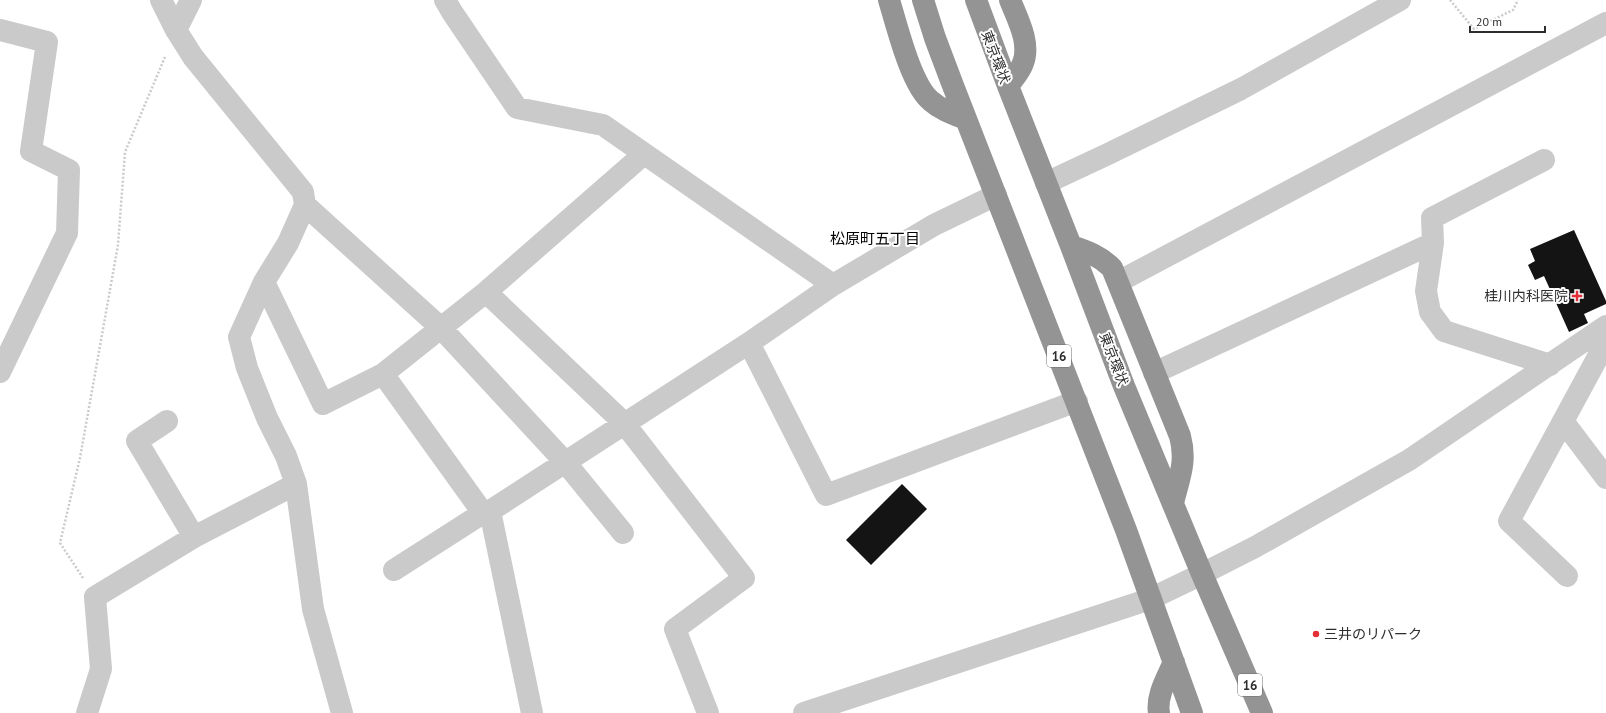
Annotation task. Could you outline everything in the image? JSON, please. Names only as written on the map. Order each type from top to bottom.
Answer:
[{"type":"highway","points":[[889,0],[906,54],[922,92],[930,101],[942,110],[966,119]]},
{"type":"highway","name":"16","points":[[923,0],[935,38],[966,119],[1126,530],[1192,713]]},
{"type":"highway","name":"東京環状","points":[[976,0],[1124,386],[1172,503],[1262,713]]},
{"type":"highway","points":[[1008,86],[1022,66],[1025,51],[1020,26],[1010,0]]},
{"type":"highway","points":[[1071,246],[1093,253],[1104,260],[1112,268],[1180,436],[1184,450],[1184,463],[1172,503]]},
{"type":"highway","points":[[1159,713],[1159,701],[1163,685],[1174,662]]},
{"type":"street","points":[[161,0],[176,30],[193,57],[303,192],[305,205],[288,243],[264,282],[239,337],[247,368],[267,418],[286,456],[296,484],[314,608],[342,713]]},
{"type":"street","points":[[176,30],[191,0]]},
{"type":"street","points":[[446,0],[452,12],[517,108],[603,125],[834,285]]},
{"type":"street","points":[[1046,183],[1241,89],[1400,0]]},
{"type":"street","points":[[1118,282],[1606,23]]},
{"type":"street","points":[[0,30],[47,42],[31,151],[69,170],[67,233],[0,372]]},
{"type":"street","points":[[264,282],[323,404],[383,374],[486,292],[644,154]]},
{"type":"street","points":[[1544,160],[1432,218],[1433,243],[1426,291],[1430,312],[1444,331],[1550,365]]},
{"type":"street","points":[[394,570],[624,424],[749,343],[834,285],[934,226],[996,195]]},
{"type":"street","points":[[305,205],[441,328],[565,462],[623,533]]},
{"type":"street","points":[[1154,373],[1433,243]]},
{"type":"street","points":[[486,292],[624,424],[744,578],[675,629],[708,713]]},
{"type":"street","points":[[804,713],[1150,599],[1202,574],[1261,543],[1409,460],[1606,326]]},
{"type":"street","points":[[1567,576],[1509,521],[1606,342]]},
{"type":"street","points":[[749,343],[826,495],[1076,401]]},
{"type":"street","points":[[383,374],[487,512],[532,713]]},
{"type":"street","points":[[167,421],[137,441],[194,537]]},
{"type":"street","points":[[1563,421],[1606,478]]},
{"type":"street","points":[[87,713],[101,669],[94,597],[194,537],[296,484]]},
{"type":"path","points":[[1450,0],[1474,28],[1513,10],[1518,0]]},
{"type":"path","points":[[94,597],[60,543],[80,458],[118,245],[125,152],[176,30]]},
{"type":"building","points":[[1574,230],[1606,304],[1584,314],[1588,323],[1569,332],[1544,276],[1535,280],[1528,265],[1535,261],[1530,249]]},
{"type":"building","points":[[902,484],[927,509],[871,565],[846,540]]},
{"type":"place","name":"桂川内科医院","points":[[1577,296]]},
{"type":"place","name":"三井のリパーク","points":[[1316,634]]},
{"type":"district","name":"松原町五丁目","points":[[875,238]]}]
